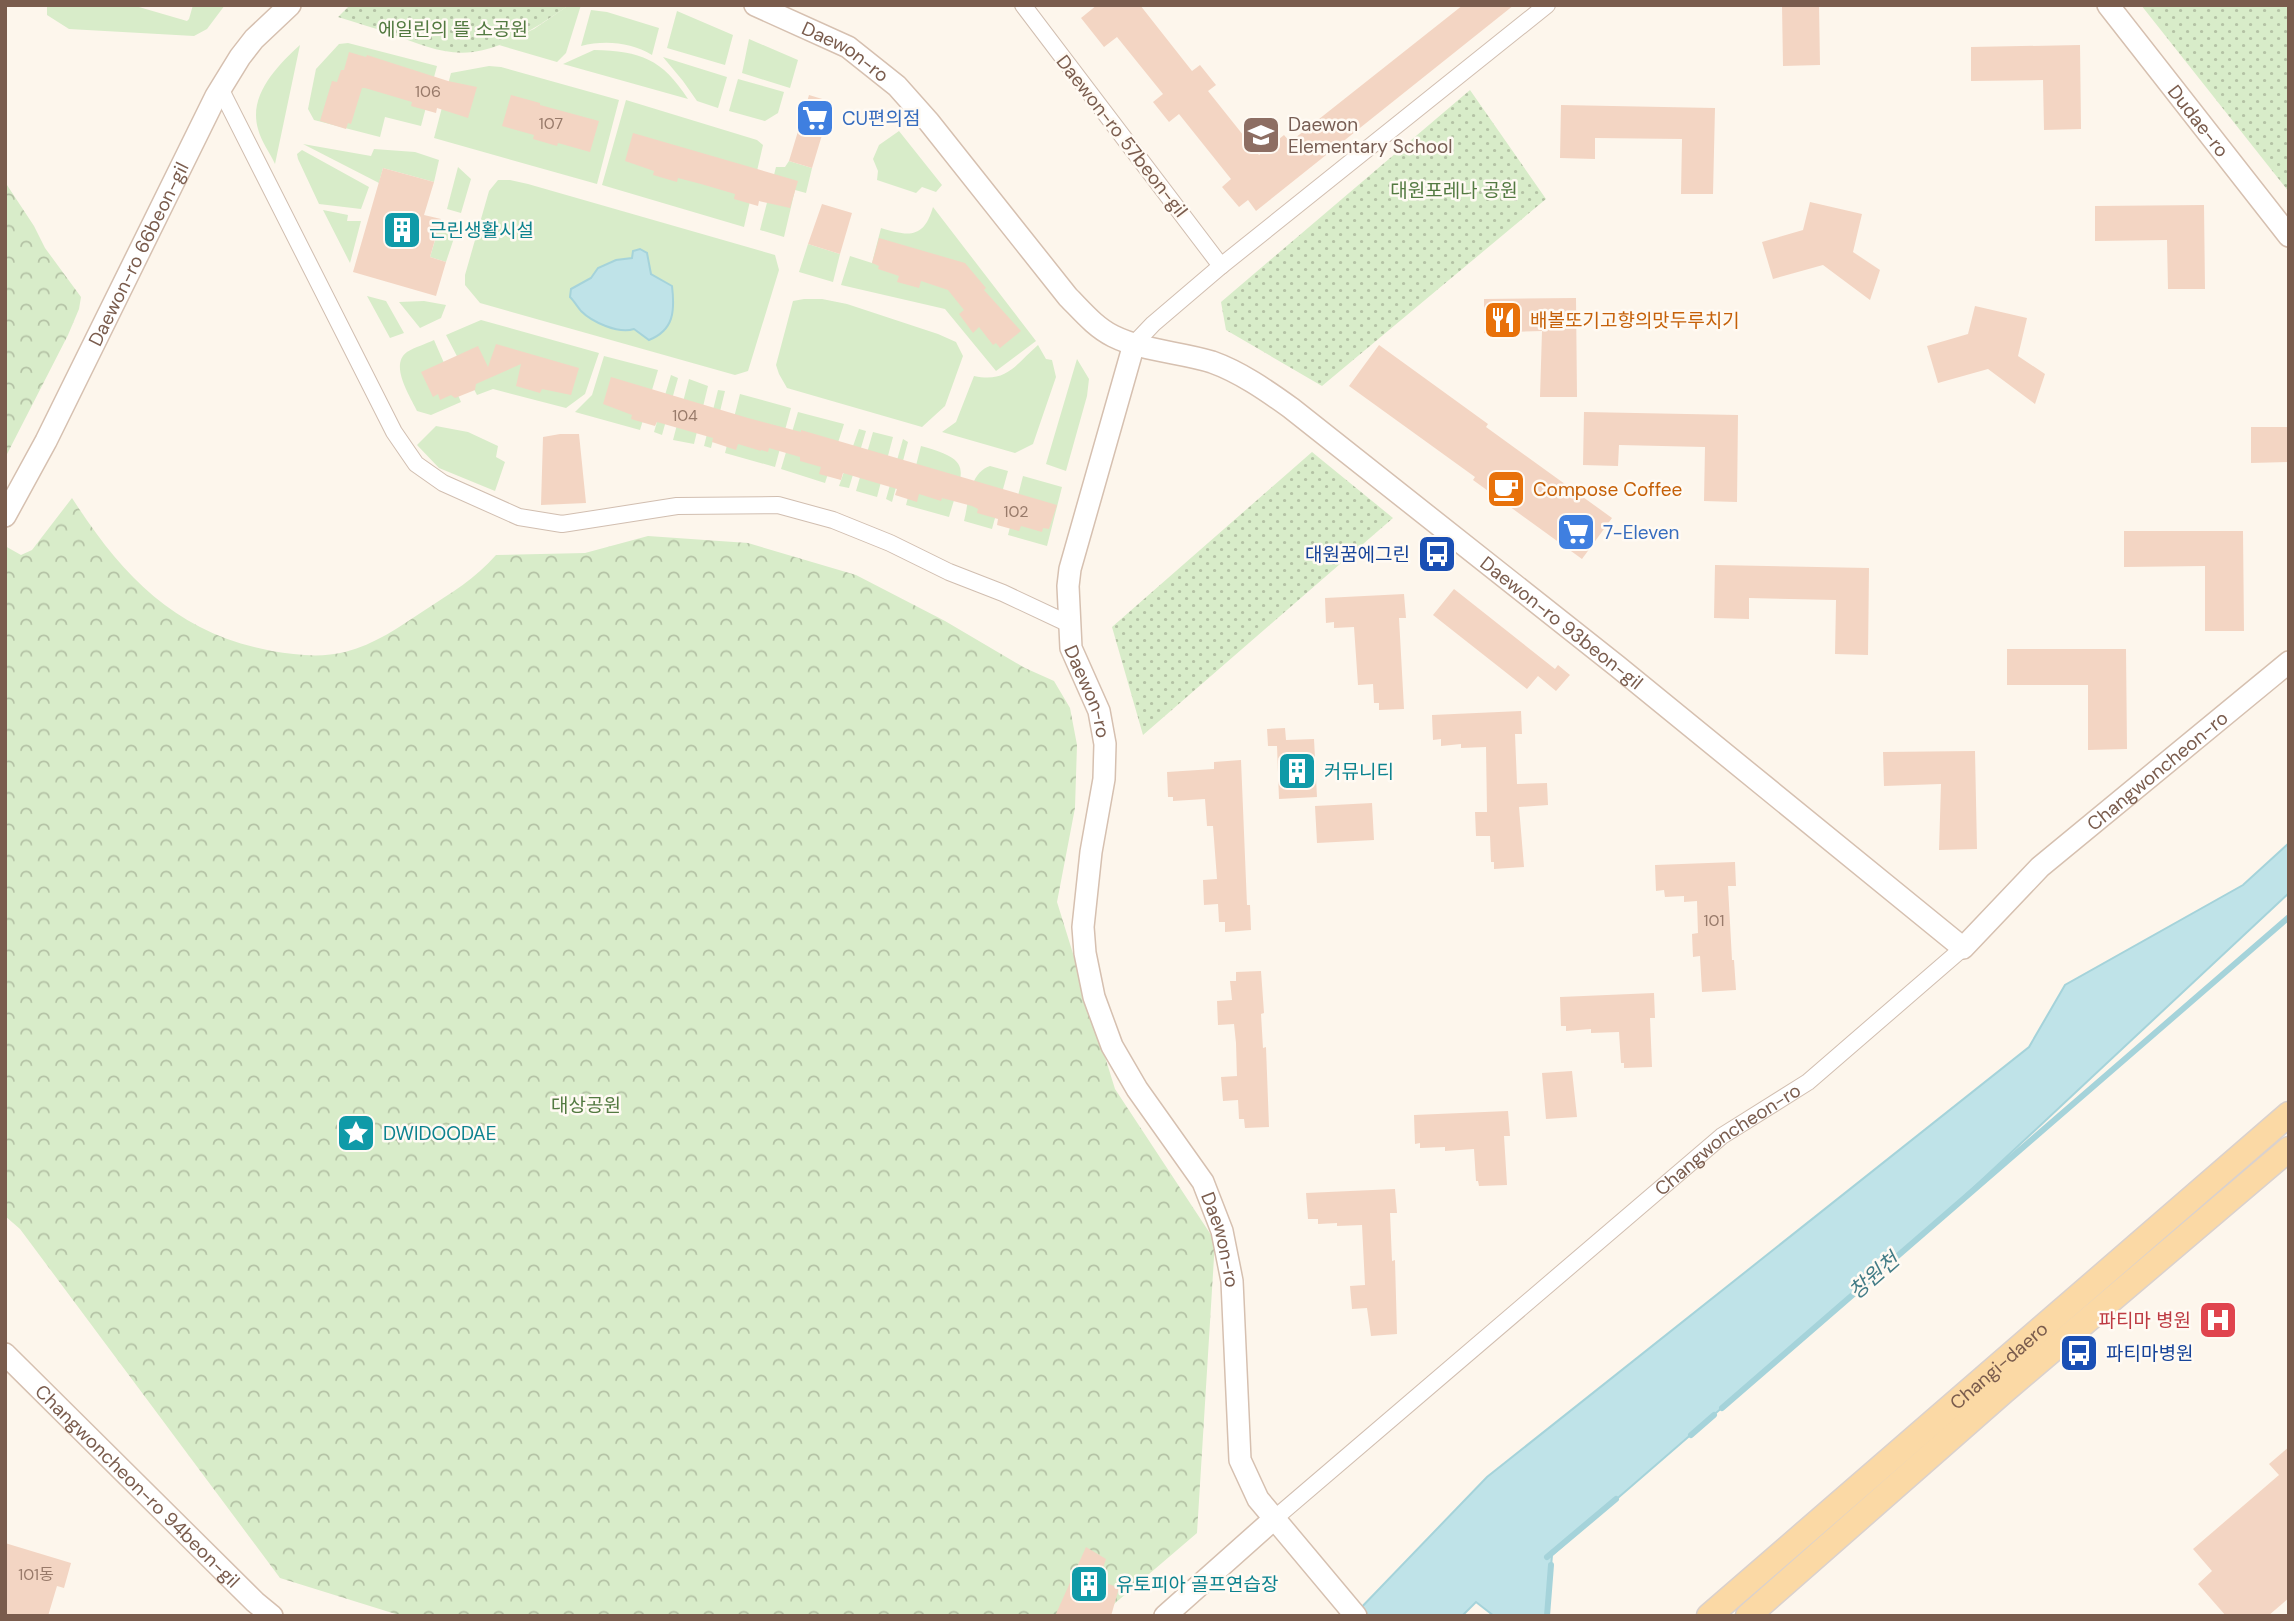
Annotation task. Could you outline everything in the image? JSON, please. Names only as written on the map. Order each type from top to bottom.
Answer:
[{"type":"main road","name":"Changi-daero","points":[[1709,1616],[2289,1114]]},
{"type":"main road","name":"Changi-daero","points":[[1748,1616],[2004,1391],[2289,1149]]},
{"type":"street","name":"Daewon-ro 66beon-gil","points":[[5,516],[46,441],[196,134],[240,57],[254,39],[290,5]]},
{"type":"street","name":"Daewon-ro","points":[[755,5],[827,36],[880,70],[929,122],[1068,297],[1094,323],[1112,335],[1134,344],[1070,569],[1068,586],[1071,648],[1099,711],[1105,744],[1104,779],[1091,852],[1083,927],[1089,976],[1112,1046],[1137,1089],[1203,1182],[1222,1231],[1233,1281],[1240,1460],[1258,1499],[1356,1616]]},
{"type":"street","points":[[1134,344],[1153,324],[1221,266],[1547,5]]},
{"type":"street","name":"Dudae-ro","points":[[2108,5],[2289,236]]},
{"type":"street","name":"Daewon-ro 57beon-gil","points":[[1022,6],[1221,266]]},
{"type":"street","points":[[221,90],[394,432],[416,464],[443,483],[519,517],[562,524],[677,506],[778,505],[833,520],[890,543],[948,572],[1003,593],[1069,624]]},
{"type":"street","name":"Daewon-ro 93beon-gil","points":[[1134,344],[1214,363],[1265,390],[1291,408],[1671,709],[1963,948]]},
{"type":"street","name":"Changwoncheon-ro","points":[[1165,1616],[1274,1519],[1722,1136],[1808,1082],[1963,948],[2040,867],[2289,662]]},
{"type":"street","name":"Changwoncheon-ro 94beon-gil","points":[[5,1354],[272,1616]]},
{"type":"green space","points":[[47,5],[132,5],[187,21],[193,5],[225,5],[207,29],[194,36],[69,29],[47,15]]},
{"type":"green space","name":"에일린의 뜰 소공원","points":[[350,5],[569,5],[511,40],[486,49],[463,53],[433,48],[338,17]]},
{"type":"green space","points":[[569,5],[581,5],[566,53],[557,62],[499,45],[534,29]]},
{"type":"green space","points":[[2141,5],[2289,5],[2289,192]]},
{"type":"green space","points":[[591,10],[607,12],[659,28],[652,55],[617,43],[581,46]]},
{"type":"green space","points":[[677,11],[733,35],[725,65],[667,48]]},
{"type":"green space","points":[[749,39],[798,60],[790,88],[742,73]]},
{"type":"green space","points":[[348,43],[437,66],[421,126],[385,117],[380,137],[314,120],[308,109],[316,69],[339,44]]},
{"type":"green space","points":[[300,45],[275,164],[258,129],[257,104],[274,71]]},
{"type":"green space","points":[[594,50],[625,52],[649,60],[669,75],[688,99],[563,64]]},
{"type":"green space","points":[[663,57],[727,77],[718,108],[697,101]]},
{"type":"green space","points":[[489,66],[619,100],[597,184],[434,138],[451,73]]},
{"type":"green space","points":[[738,79],[784,92],[778,113],[765,121],[729,111]]},
{"type":"green space","name":"대원포레나 공원","points":[[1470,90],[1546,199],[1322,386],[1226,330],[1221,302]]},
{"type":"green space","points":[[626,100],[757,140],[763,145],[744,227],[602,185]]},
{"type":"green space","points":[[899,131],[942,185],[936,192],[922,187],[916,193],[877,180],[878,171],[873,159],[879,145]]},
{"type":"green space","points":[[303,144],[371,156],[374,149],[415,152],[439,160],[434,182],[383,168],[379,183]]},
{"type":"green space","points":[[302,150],[369,187],[361,209],[319,204],[298,159],[297,154]]},
{"type":"green space","points":[[789,161],[812,168],[806,193],[795,190],[784,237],[760,230],[776,167],[785,167]]},
{"type":"green space","points":[[458,167],[471,179],[461,213],[447,209]]},
{"type":"green space","points":[[498,180],[528,184],[775,255],[779,270],[748,371],[735,375],[480,303],[465,285],[465,275],[489,191]]},
{"type":"green space","points":[[5,182],[45,248],[81,297],[68,335],[5,458]]},
{"type":"green space","points":[[933,207],[1036,341],[996,371],[945,309],[841,285],[850,256],[872,263],[881,228],[900,233],[920,230]]},
{"type":"green space","points":[[323,210],[348,215],[347,221],[361,221],[350,263]]},
{"type":"green space","points":[[441,220],[458,226],[446,262],[430,257]]},
{"type":"green space","points":[[808,244],[840,254],[833,282],[799,272]]},
{"type":"green space","points":[[367,296],[386,301],[404,333],[390,338]]},
{"type":"green space","points":[[804,299],[847,304],[956,342],[963,356],[945,406],[922,427],[787,388],[776,365],[793,301]]},
{"type":"green space","points":[[424,301],[446,305],[441,318],[420,328],[399,302]]},
{"type":"green space","points":[[481,320],[599,353],[585,394],[566,408],[493,389],[477,395],[446,335]]},
{"type":"green space","points":[[434,340],[461,402],[431,415],[417,411],[403,381],[400,365],[407,352]]},
{"type":"green space","points":[[1038,345],[1046,359],[1052,360],[1056,377],[1033,444],[1015,453],[942,432],[956,422],[974,376],[1003,375]]},
{"type":"green space","points":[[604,356],[658,370],[640,430],[575,412],[592,395]]},
{"type":"green space","points":[[1077,359],[1089,379],[1087,396],[1066,471],[1046,464]]},
{"type":"green space","points":[[671,375],[678,378],[662,435],[654,432]]},
{"type":"green space","points":[[689,379],[708,386],[694,444],[673,440]]},
{"type":"green space","points":[[718,390],[725,391],[711,448],[704,446]]},
{"type":"green space","points":[[740,394],[791,408],[775,467],[725,453]]},
{"type":"green space","points":[[798,412],[844,424],[825,483],[781,469]]},
{"type":"green space","points":[[436,426],[468,432],[498,446],[496,457],[505,462],[495,491],[439,468],[417,445]]},
{"type":"green space","points":[[859,429],[866,431],[849,488],[839,486]]},
{"type":"green space","points":[[873,432],[893,437],[877,497],[856,491]]},
{"type":"green space","points":[[903,439],[908,442],[892,502],[886,499]]},
{"type":"green space","points":[[921,446],[950,457],[960,470],[949,517],[906,505]]},
{"type":"green space","points":[[1312,452],[1393,518],[1143,735],[1112,627]]},
{"type":"green space","points":[[990,466],[1008,471],[992,529],[964,521],[974,481]]},
{"type":"green space","points":[[1023,476],[1062,487],[1047,546],[1008,535]]},
{"type":"green space","name":"대상공원","points":[[72,498],[111,553],[155,597],[180,616],[207,631],[272,651],[327,655],[366,645],[453,591],[496,555],[585,553],[648,536],[748,543],[856,575],[945,621],[1025,668],[1054,681],[1070,708],[1077,745],[1075,808],[1057,902],[1115,1089],[1215,1241],[1197,1533],[1100,1616],[402,1616],[280,1578],[20,1229],[5,1216],[5,546],[21,555],[32,550]]},
{"type":"water","points":[[640,249],[647,253],[651,274],[672,286],[671,319],[664,331],[649,340],[634,329],[621,330],[598,323],[581,311],[570,297],[571,289],[591,278],[598,268],[616,260],[632,258],[633,251]]},
{"type":"water","points":[[2289,843],[2289,893],[1941,1218],[1552,1555],[1547,1616],[1494,1616],[1476,1602],[1462,1616],[1353,1616],[1487,1477],[2029,1047],[2065,985],[2243,885]]},
{"type":"building","points":[[1097,5],[1140,5],[1192,71],[1200,65],[1216,85],[1208,91],[1259,155],[1284,135],[1290,142],[1463,5],[1514,5],[1256,211],[1248,200],[1239,207],[1222,187],[1231,179],[1179,114],[1169,122],[1153,102],[1163,94],[1117,37],[1104,47],[1081,18]]},
{"type":"building","points":[[1782,5],[1819,5],[1820,65],[1783,66]]},
{"type":"building","points":[[2080,45],[2081,129],[2044,130],[2043,80],[1971,81],[1971,47]]},
{"type":"building","points":[[349,52],[477,87],[468,118],[437,108],[436,113],[411,106],[412,102],[362,88],[351,124],[348,123],[346,129],[320,121],[332,81],[337,82]]},
{"type":"building","points":[[511,95],[599,121],[590,152],[533,139],[534,135],[502,126]]},
{"type":"building","name":"CU편의점","points":[[809,95],[832,102],[812,168],[789,161]]},
{"type":"building","points":[[1561,105],[1715,108],[1713,194],[1681,194],[1682,139],[1595,138],[1595,159],[1560,158]]},
{"type":"building","points":[[633,133],[798,181],[790,208],[759,201],[758,206],[734,199],[735,194],[678,178],[677,182],[653,175],[654,171],[625,161]]},
{"type":"building","name":"근린생활시설","points":[[383,168],[434,182],[424,215],[441,219],[430,257],[446,262],[436,296],[353,272]]},
{"type":"building","points":[[1810,202],[1862,214],[1853,252],[1880,270],[1870,300],[1823,265],[1773,279],[1762,242],[1803,230]]},
{"type":"building","points":[[822,204],[852,213],[840,254],[808,244]]},
{"type":"building","points":[[2204,205],[2205,289],[2168,289],[2167,240],[2095,241],[2095,206]]},
{"type":"building","points":[[879,238],[965,263],[986,288],[984,290],[1021,331],[1000,348],[996,343],[993,345],[979,327],[973,333],[959,314],[964,310],[948,290],[921,281],[919,288],[897,282],[899,276],[878,269],[879,266],[872,263]]},
{"type":"building","points":[[1576,298],[1577,397],[1540,397],[1542,331],[1484,333],[1484,299]]},
{"type":"building","points":[[1975,306],[2027,318],[2018,356],[2045,374],[2035,404],[1988,369],[1938,383],[1927,346],[1968,334]]},
{"type":"building","points":[[496,344],[579,368],[571,395],[542,389],[540,393],[516,386],[521,364],[476,384],[475,390],[455,398],[451,395],[440,400],[438,394],[433,397],[421,372],[478,346],[488,367]]},
{"type":"building","points":[[1379,345],[1612,518],[1582,559],[1349,386]]},
{"type":"building","points":[[611,377],[1057,505],[1049,529],[1043,528],[1042,532],[1021,526],[1019,531],[997,525],[998,519],[977,513],[978,509],[972,506],[919,494],[917,502],[895,495],[897,489],[843,473],[841,480],[819,474],[821,467],[800,461],[800,457],[769,448],[768,452],[738,444],[736,450],[712,442],[713,438],[657,422],[655,426],[631,419],[632,415],[603,404]]},
{"type":"building","points":[[1584,412],[1738,415],[1737,502],[1704,501],[1705,447],[1619,445],[1618,466],[1583,465]]},
{"type":"building","points":[[2251,427],[2289,427],[2289,462],[2251,463]]},
{"type":"building","points":[[579,434],[586,503],[541,505],[543,437]]},
{"type":"building","points":[[2124,531],[2243,531],[2244,631],[2205,631],[2205,566],[2124,567]]},
{"type":"building","points":[[1715,565],[1869,568],[1868,655],[1835,654],[1836,600],[1749,598],[1749,619],[1714,618]]},
{"type":"building","points":[[1454,589],[1555,669],[1558,665],[1570,675],[1556,691],[1538,676],[1527,689],[1433,615]]},
{"type":"building","points":[[1404,594],[1406,618],[1399,618],[1404,709],[1379,710],[1379,703],[1374,703],[1373,684],[1358,685],[1354,627],[1334,628],[1334,622],[1326,623],[1325,598]]},
{"type":"building","points":[[2007,649],[2126,649],[2127,749],[2088,750],[2088,685],[2007,685]]},
{"type":"building","points":[[1521,711],[1522,734],[1515,734],[1517,784],[1547,783],[1548,805],[1519,807],[1524,867],[1494,869],[1494,862],[1491,862],[1490,836],[1476,836],[1475,812],[1487,812],[1486,747],[1461,748],[1461,744],[1441,746],[1441,739],[1433,740],[1432,715]]},
{"type":"building","name":"커뮤니티","points":[[1285,728],[1286,740],[1314,739],[1317,797],[1279,799],[1277,746],[1268,746],[1267,729]]},
{"type":"building","points":[[1975,751],[1977,849],[1939,850],[1941,784],[1884,786],[1883,752]]},
{"type":"building","points":[[1241,760],[1247,905],[1250,905],[1251,930],[1225,932],[1225,922],[1219,922],[1218,904],[1204,905],[1203,880],[1217,879],[1213,826],[1207,826],[1205,799],[1173,801],[1173,797],[1168,797],[1167,772],[1214,769],[1214,762]]},
{"type":"building","name":"커뮤니티","points":[[1372,803],[1374,840],[1317,843],[1315,806]]},
{"type":"building","points":[[1735,862],[1736,886],[1728,886],[1736,990],[1702,992],[1700,956],[1693,957],[1692,934],[1698,933],[1697,901],[1684,902],[1684,896],[1665,897],[1664,890],[1656,891],[1655,865]]},
{"type":"building","points":[[1261,971],[1264,1013],[1261,1014],[1263,1048],[1266,1047],[1269,1127],[1245,1128],[1244,1119],[1239,1119],[1238,1100],[1223,1101],[1221,1077],[1237,1076],[1236,1043],[1234,1024],[1218,1025],[1217,1001],[1232,1000],[1230,981],[1236,981],[1236,972]]},
{"type":"building","points":[[1654,993],[1655,1018],[1650,1018],[1652,1067],[1624,1068],[1624,1063],[1621,1063],[1619,1032],[1591,1033],[1591,1029],[1566,1031],[1566,1026],[1561,1026],[1560,997]]},
{"type":"building","points":[[1572,1071],[1577,1117],[1546,1119],[1542,1073]]},
{"type":"building","points":[[1508,1111],[1510,1136],[1504,1136],[1507,1185],[1479,1186],[1476,1181],[1474,1149],[1445,1151],[1445,1147],[1420,1148],[1420,1143],[1415,1144],[1414,1115]]},
{"type":"building","points":[[1395,1189],[1397,1213],[1390,1213],[1392,1261],[1395,1260],[1397,1334],[1371,1336],[1367,1308],[1352,1309],[1350,1286],[1365,1285],[1362,1225],[1318,1224],[1318,1219],[1308,1219],[1306,1193]]},
{"type":"building","points":[[2289,1447],[2289,1598],[2268,1616],[2226,1616],[2198,1584],[2212,1571],[2193,1549],[2279,1475],[2269,1464]]},
{"type":"building","points":[[5,1543],[71,1563],[64,1588],[57,1586],[48,1616],[5,1616]]},
{"type":"building","name":"유토피아 골프연습장","points":[[1086,1547],[1106,1559],[1099,1580],[1119,1588],[1111,1616],[1055,1616]]},
{"type":"waterway","name":"창원천","points":[[1722,1408],[2289,917]]},
{"type":"waterway","name":"창원천","points":[[1691,1435],[1714,1415]]},
{"type":"waterway","name":"창원천","points":[[1547,1557],[1616,1499]]},
{"type":"waterway","points":[[1547,1616],[1551,1565]]},
{"type":"place","name":"CU편의점","points":[[815,118]]},
{"type":"place","name":"Daewon Elementary School","points":[[1261,135]]},
{"type":"place","name":"근린생활시설","points":[[402,230]]},
{"type":"place","name":"배볼또기고향의맛두루치기","points":[[1503,320]]},
{"type":"place","name":"Compose Coffee","points":[[1506,489]]},
{"type":"place","name":"7-Eleven","points":[[1576,532]]},
{"type":"place","name":"대원꿈에그린","points":[[1437,554]]},
{"type":"place","name":"커뮤니티","points":[[1297,771]]},
{"type":"place","name":"DWIDOODAE","points":[[356,1133]]},
{"type":"place","name":"파티마 병원","points":[[2218,1320]]},
{"type":"place","name":"파티마병원","points":[[2079,1353]]},
{"type":"place","name":"유토피아 골프연습장","points":[[1089,1584]]}]
